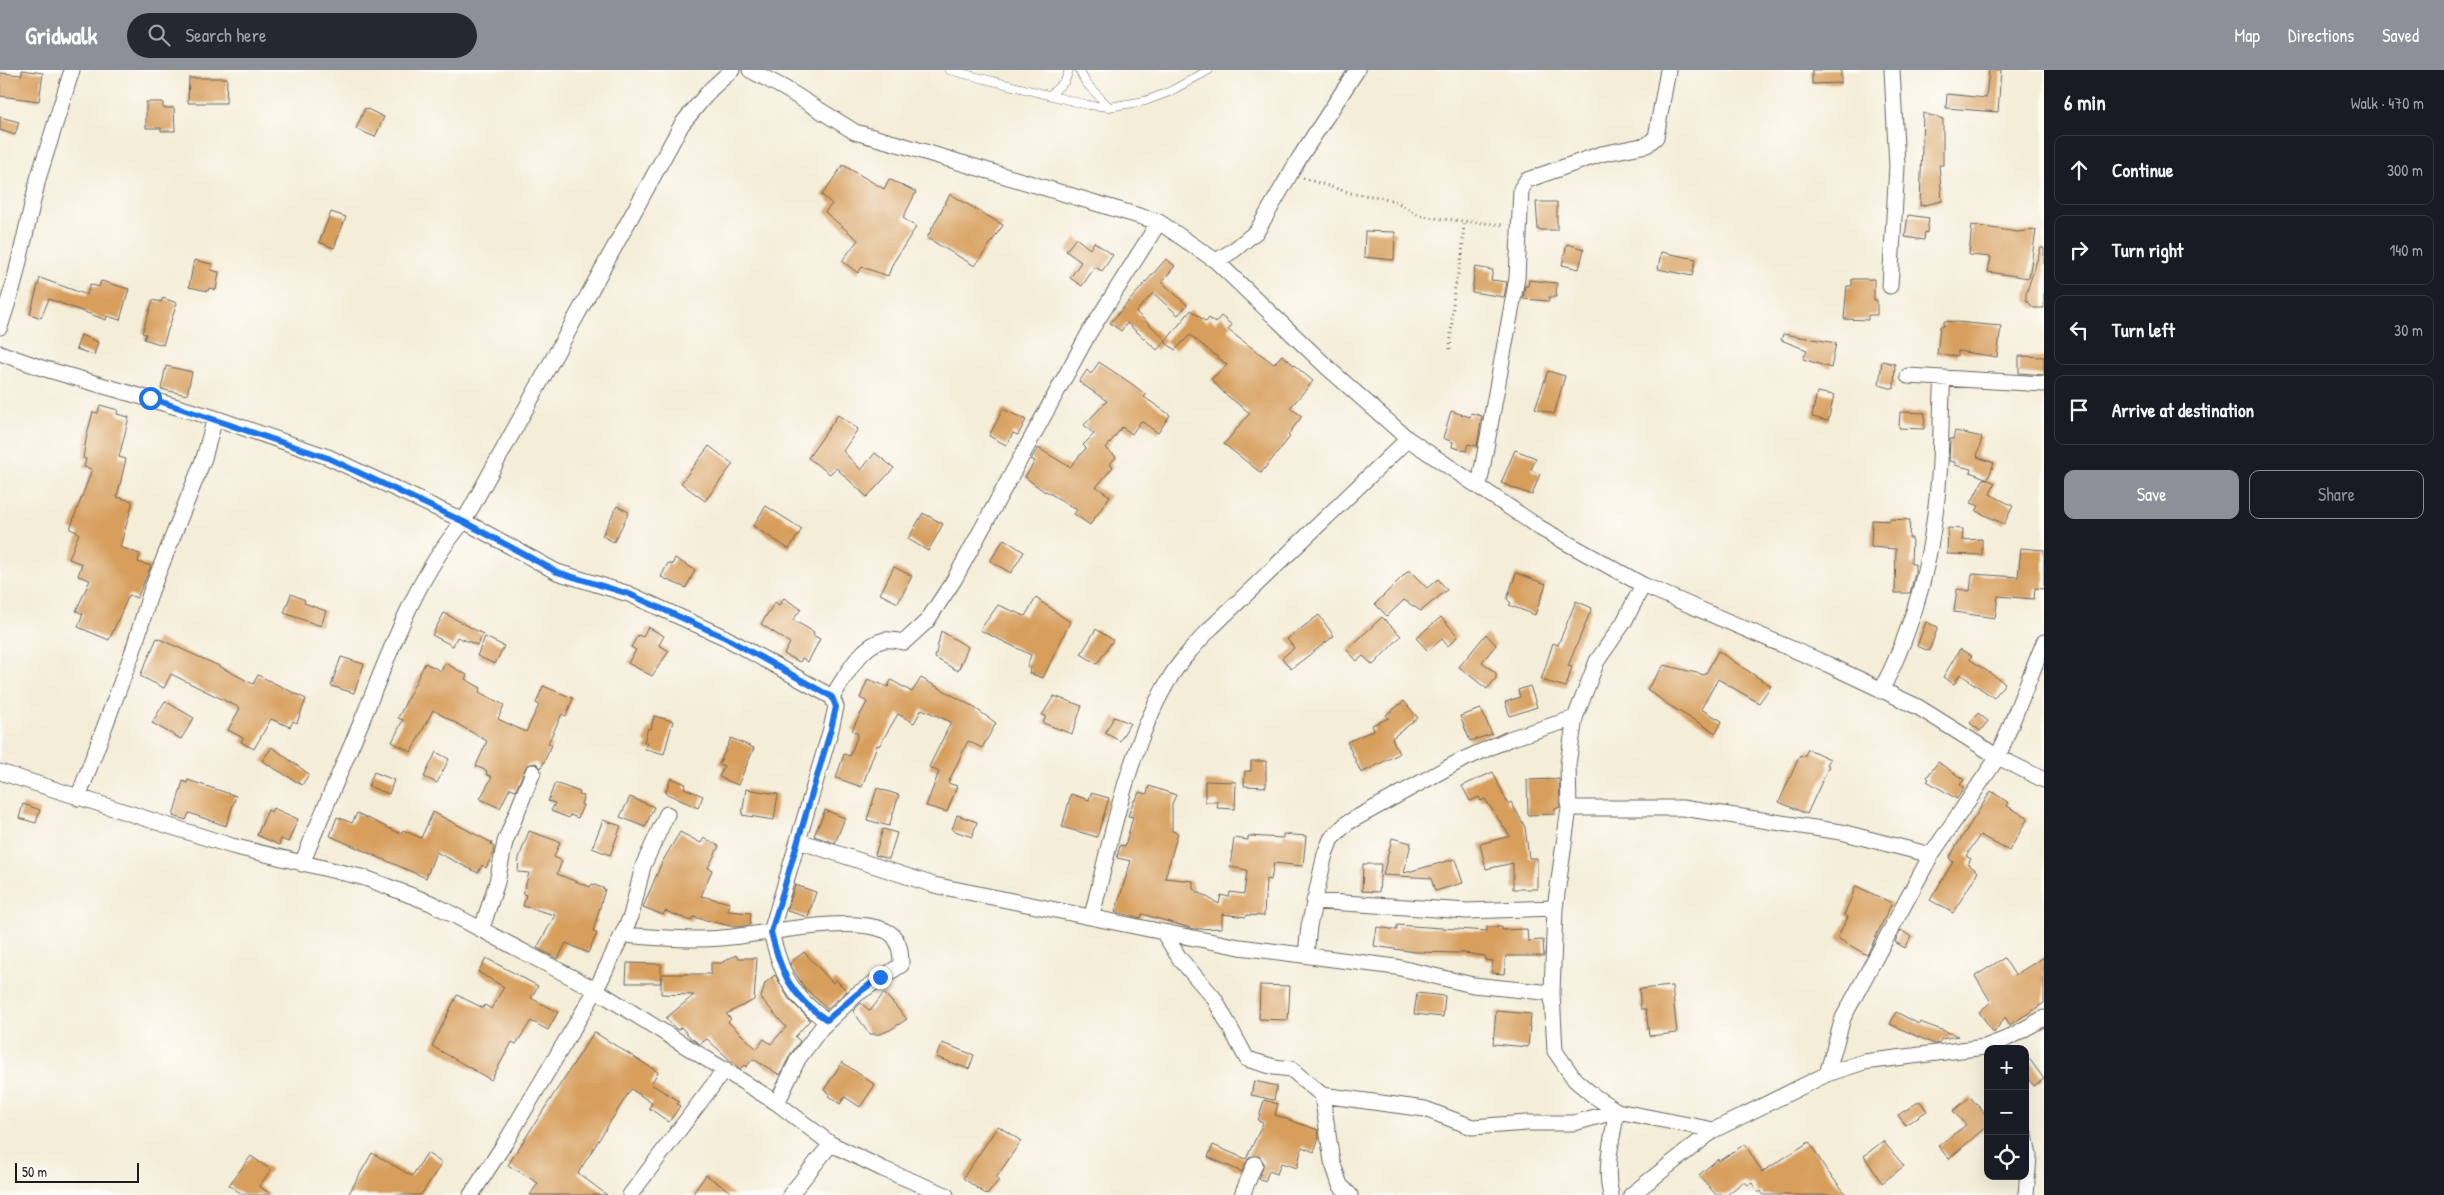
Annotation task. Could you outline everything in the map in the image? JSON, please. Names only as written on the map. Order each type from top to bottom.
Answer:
[{"type":"street","points":[[0,327],[14,283],[38,179],[72,70]]},
{"type":"street","points":[[302,864],[403,624],[444,545],[464,522],[682,124],[711,89],[732,70]]},
{"type":"street","points":[[750,70],[862,135],[1086,199],[1159,222],[1216,261],[1336,375],[1408,439],[1540,528],[1643,585],[1827,664],[1918,707],[1998,757],[2044,780]]},
{"type":"street","points":[[1216,261],[1234,250],[1257,231],[1357,70]]},
{"type":"street","points":[[1479,486],[1517,278],[1521,189],[1527,180],[1601,154],[1647,145],[1652,142],[1656,138],[1668,70]]},
{"type":"street","points":[[1890,286],[1897,166],[1892,70]]},
{"type":"street","points":[[832,697],[860,656],[874,644],[885,640],[904,642],[927,621],[954,580],[1001,498],[1089,333],[1159,222]]},
{"type":"street","points":[[0,353],[42,368],[215,418],[328,458],[464,522],[557,572],[629,594],[724,637],[832,697],[836,707],[831,729],[771,932],[779,964],[791,988],[804,1003],[827,1020]]},
{"type":"street","points":[[1908,376],[2044,384]]},
{"type":"street","points":[[1881,691],[1898,658],[1924,585],[1933,535],[1940,474],[1943,378]]},
{"type":"street","points":[[78,798],[127,669],[151,591],[204,458],[215,418]]},
{"type":"street","points":[[1092,916],[1119,808],[1146,726],[1167,682],[1184,657],[1211,628],[1408,439]]},
{"type":"street","points":[[1643,585],[1624,622],[1597,661],[1575,718],[1568,764],[1569,808],[1555,908],[1552,993],[1555,1051],[1575,1080],[1594,1096],[1617,1111],[1714,1130]]},
{"type":"street","points":[[1827,1074],[1843,1018],[1931,855],[1998,757],[2044,642]]},
{"type":"street","points":[[1306,955],[1314,901],[1325,854],[1331,839],[1347,822],[1460,761],[1510,739],[1575,718]]},
{"type":"street","points":[[0,772],[232,846],[365,878],[431,903],[482,928],[541,963],[596,990],[777,1103],[831,1144],[938,1194]]},
{"type":"street","points":[[482,928],[497,882],[505,842],[534,772]]},
{"type":"street","points":[[1569,808],[1682,808],[1841,832],[1931,855]]},
{"type":"street","points":[[471,1195],[505,1143],[596,990],[631,916],[643,866],[667,814]]},
{"type":"street","points":[[799,841],[934,885],[1163,932],[1240,947],[1404,969],[1473,985],[1552,993]]},
{"type":"street","points":[[1314,901],[1467,911],[1555,908]]},
{"type":"street","points":[[622,935],[684,939],[720,938],[853,924],[884,930],[894,936],[898,942],[901,965],[857,994],[827,1020],[798,1058],[777,1103]]},
{"type":"street","points":[[1163,932],[1180,959],[1214,998],[1247,1058],[1274,1067],[1290,1069],[1322,1095],[1425,1109],[1472,1127],[1527,1122],[1574,1122],[1617,1111]]},
{"type":"street","points":[[1995,1045],[2044,1018]]},
{"type":"street","points":[[1631,1195],[1714,1130],[1827,1074],[1864,1062],[1984,1050]]},
{"type":"street","points":[[630,1195],[726,1070]]},
{"type":"street","points":[[1322,1095],[1332,1160],[1340,1185],[1350,1195]]},
{"type":"street","points":[[1611,1195],[1608,1183],[1609,1165],[1617,1111]]},
{"type":"street","points":[[790,1195],[831,1144]]},
{"type":"street","points":[[1242,1195],[1256,1164]]},
{"type":"street","points":[[2026,1195],[2027,1180]]},
{"type":"lane","points":[[949,70],[1088,105],[1109,107],[1145,101],[1169,92],[1209,70]]},
{"type":"lane","points":[[1050,95],[1065,81],[1069,70]]},
{"type":"lane","points":[[1078,70],[1086,82],[1109,107]]},
{"type":"path","points":[[1291,174],[1354,194],[1380,197],[1397,202],[1419,215],[1464,222],[1520,226]]},
{"type":"path","points":[[1450,349],[1454,292],[1462,256],[1464,222]]},
{"type":"building","points":[[22,70],[43,73],[39,101],[0,96],[0,73],[22,75]]},
{"type":"building","points":[[1812,70],[1841,70],[1841,83],[1812,84]]},
{"type":"building","points":[[1989,70],[2001,70],[1998,112],[1946,108],[1947,94],[1986,98]]},
{"type":"building","points":[[189,78],[227,78],[226,103],[188,103]]},
{"type":"building","points":[[146,102],[163,102],[163,108],[174,108],[175,131],[161,131],[161,128],[146,128]]},
{"type":"building","points":[[365,108],[384,117],[375,137],[356,129]]},
{"type":"building","points":[[1923,113],[1943,119],[1943,165],[1939,165],[1942,201],[1920,206]]},
{"type":"building","points":[[0,117],[19,122],[15,135],[0,130]]},
{"type":"building","points":[[843,165],[884,189],[889,179],[916,192],[903,218],[916,227],[893,263],[888,276],[862,267],[858,273],[842,261],[858,240],[825,212],[832,204],[822,195]]},
{"type":"building","points":[[950,194],[1003,225],[975,266],[927,238]]},
{"type":"building","points":[[1536,202],[1557,202],[1557,230],[1538,230]]},
{"type":"building","points":[[331,212],[346,217],[334,248],[319,242]]},
{"type":"building","points":[[1908,215],[1929,218],[1924,240],[1905,237]]},
{"type":"building","points":[[1972,225],[2017,232],[2036,230],[2029,278],[1988,272],[1991,257],[1969,255]]},
{"type":"building","points":[[1365,231],[1395,232],[1394,260],[1364,257]]},
{"type":"building","points":[[1076,238],[1090,249],[1094,242],[1113,255],[1102,271],[1095,267],[1082,286],[1070,278],[1081,262],[1066,251]]},
{"type":"building","points":[[1567,244],[1584,249],[1579,269],[1562,265]]},
{"type":"building","points":[[2041,248],[2044,248],[2044,308],[2034,308],[2026,300],[2026,294]]},
{"type":"building","points":[[1661,252],[1696,259],[1692,276],[1658,269]]},
{"type":"building","points":[[1166,259],[1175,266],[1162,282],[1187,305],[1178,315],[1153,293],[1136,312],[1166,340],[1157,350],[1127,323],[1121,331],[1110,323]]},
{"type":"building","points":[[194,260],[212,264],[211,270],[219,272],[216,290],[209,288],[208,291],[189,287]]},
{"type":"building","points":[[1475,267],[1493,270],[1491,280],[1507,282],[1504,297],[1472,292]]},
{"type":"building","points":[[40,278],[87,295],[90,284],[99,287],[101,281],[129,289],[120,320],[107,316],[106,320],[49,299],[41,318],[30,314]]},
{"type":"building","points":[[1852,279],[1874,279],[1874,300],[1877,300],[1877,315],[1868,315],[1868,320],[1844,319],[1847,286],[1852,286]]},
{"type":"building","points":[[1529,280],[1557,283],[1556,297],[1549,297],[1549,301],[1523,299],[1525,286],[1528,286]]},
{"type":"building","points":[[163,298],[177,303],[163,345],[144,339],[146,334],[142,333],[153,300],[161,302]]},
{"type":"building","points":[[1191,310],[1206,322],[1209,318],[1215,323],[1221,316],[1232,325],[1228,330],[1274,364],[1282,355],[1313,381],[1290,408],[1302,416],[1288,435],[1290,437],[1261,473],[1224,444],[1250,413],[1225,394],[1211,379],[1227,365],[1190,335],[1175,350],[1165,342]]},
{"type":"building","points":[[1944,321],[2001,326],[1997,357],[1958,351],[1958,356],[1937,354],[1940,326],[1944,326]]},
{"type":"building","points":[[1783,334],[1836,343],[1831,368],[1803,359],[1807,350],[1781,340]]},
{"type":"building","points":[[81,335],[98,342],[94,355],[76,349]]},
{"type":"building","points":[[2019,356],[2044,357],[2044,375],[2019,373]]},
{"type":"building","points":[[1882,361],[1895,364],[1894,389],[1879,385]]},
{"type":"building","points":[[1099,362],[1132,384],[1146,395],[1144,397],[1170,415],[1158,433],[1141,421],[1132,434],[1122,427],[1106,448],[1116,457],[1110,464],[1113,467],[1096,487],[1110,496],[1090,525],[1074,514],[1077,510],[1045,492],[1025,477],[1035,461],[1031,459],[1038,448],[1070,467],[1086,448],[1083,445],[1094,434],[1084,425],[1107,401],[1079,382],[1087,370],[1091,374]]},
{"type":"building","points":[[166,366],[192,372],[187,395],[161,389]]},
{"type":"building","points":[[1548,371],[1565,376],[1554,414],[1535,408]]},
{"type":"building","points":[[1817,392],[1834,395],[1828,421],[1812,417]]},
{"type":"building","points":[[100,405],[118,410],[117,414],[129,417],[119,457],[126,459],[117,497],[132,501],[132,505],[120,547],[140,554],[138,562],[151,566],[137,598],[129,595],[109,640],[78,627],[83,614],[76,611],[90,580],[78,576],[82,564],[69,559],[79,533],[70,529],[92,469],[84,467],[86,459],[83,458],[87,434],[93,412],[98,413]]},
{"type":"building","points":[[1003,409],[1026,420],[1018,435],[1013,433],[1006,445],[989,436]]},
{"type":"building","points":[[1451,411],[1470,417],[1471,413],[1482,416],[1477,446],[1468,444],[1466,451],[1452,447],[1453,442],[1443,438]]},
{"type":"building","points":[[1900,412],[1925,413],[1924,429],[1899,428]]},
{"type":"building","points":[[838,415],[858,429],[843,451],[861,470],[875,453],[894,468],[867,497],[836,468],[830,474],[808,458]]},
{"type":"building","points":[[1955,431],[1982,437],[1977,457],[1994,463],[1988,479],[1970,472],[1971,469],[1955,465],[1955,462],[1949,461],[1950,439],[1953,439]]},
{"type":"building","points":[[709,446],[733,464],[705,501],[681,483]]},
{"type":"building","points":[[1515,450],[1536,458],[1531,470],[1540,474],[1532,495],[1501,483]]},
{"type":"building","points":[[1984,478],[1995,483],[1990,494],[2013,506],[2004,524],[1976,511],[1979,506],[1971,503]]},
{"type":"building","points":[[617,506],[629,512],[614,542],[602,536]]},
{"type":"building","points":[[766,506],[802,529],[789,549],[753,526]]},
{"type":"building","points":[[923,513],[943,524],[928,551],[908,539]]},
{"type":"building","points":[[1890,519],[1910,520],[1909,538],[1912,538],[1911,564],[1915,564],[1915,573],[1910,593],[1895,593],[1896,549],[1871,547],[1872,520],[1890,521]]},
{"type":"building","points":[[1948,528],[1963,529],[1962,540],[1982,539],[1982,555],[1947,554]]},
{"type":"building","points":[[1004,539],[1024,552],[1011,573],[990,561]]},
{"type":"building","points":[[2021,548],[2044,550],[2044,589],[2035,588],[2034,599],[1998,596],[1995,618],[1954,612],[1957,589],[1970,591],[1972,574],[2018,577]]},
{"type":"building","points":[[675,558],[695,570],[686,588],[661,577],[668,563],[672,565]]},
{"type":"building","points":[[894,567],[912,576],[898,603],[880,594]]},
{"type":"building","points":[[1409,570],[1427,588],[1438,579],[1447,590],[1421,611],[1404,600],[1387,616],[1375,604]]},
{"type":"building","points":[[1516,573],[1546,584],[1535,615],[1509,605],[1511,603],[1507,599]]},
{"type":"building","points":[[291,594],[305,600],[304,603],[326,611],[321,626],[284,613]]},
{"type":"building","points":[[784,598],[801,609],[793,620],[814,632],[813,635],[820,639],[808,662],[802,658],[800,662],[784,654],[790,643],[761,624],[775,602],[779,605]]},
{"type":"building","points":[[1036,598],[1070,622],[1043,678],[1029,673],[1031,668],[1027,667],[1031,655],[980,630],[998,605],[1025,616]]},
{"type":"building","points":[[1576,601],[1592,608],[1568,666],[1572,667],[1566,687],[1541,680],[1553,643],[1558,645]]},
{"type":"building","points":[[444,613],[483,634],[477,645],[457,637],[453,646],[432,635]]},
{"type":"building","points":[[1319,615],[1334,636],[1291,669],[1282,658],[1294,648],[1287,639]]},
{"type":"building","points":[[1382,617],[1401,636],[1373,665],[1363,656],[1357,661],[1347,650]]},
{"type":"building","points":[[1441,617],[1458,636],[1448,646],[1442,639],[1428,651],[1416,638]]},
{"type":"building","points":[[1926,622],[1938,627],[1929,651],[1917,646]]},
{"type":"building","points":[[648,627],[664,636],[659,645],[669,651],[652,676],[628,663],[636,650],[631,647],[638,635],[643,637]]},
{"type":"building","points":[[1096,629],[1113,640],[1097,664],[1081,654]]},
{"type":"building","points":[[941,631],[968,647],[958,671],[935,658]]},
{"type":"building","points":[[1486,634],[1496,645],[1482,662],[1496,673],[1496,678],[1487,689],[1459,667]]},
{"type":"building","points":[[485,637],[504,646],[495,664],[477,656]]},
{"type":"building","points":[[157,638],[217,665],[253,684],[258,675],[306,699],[297,723],[293,721],[290,727],[271,719],[254,749],[241,742],[243,738],[228,730],[240,708],[171,674],[164,688],[140,676]]},
{"type":"building","points":[[1960,649],[1972,656],[1969,659],[2005,683],[1994,698],[1960,674],[1954,684],[1943,677]]},
{"type":"building","points":[[1718,651],[1771,686],[1759,703],[1718,679],[1701,709],[1722,721],[1716,733],[1667,704],[1647,689],[1664,665],[1705,675]]},
{"type":"building","points":[[341,657],[364,664],[354,693],[331,686]]},
{"type":"building","points":[[425,663],[441,671],[445,663],[467,675],[465,679],[481,688],[479,692],[504,705],[498,719],[526,732],[539,705],[536,703],[543,686],[573,698],[566,716],[562,714],[548,743],[552,745],[541,768],[536,763],[527,765],[516,790],[510,788],[500,808],[480,799],[492,777],[486,774],[487,771],[476,766],[487,741],[433,710],[411,752],[392,742],[403,720],[398,718]]},
{"type":"building","points":[[921,678],[972,706],[996,723],[982,748],[968,741],[948,783],[957,786],[947,812],[926,806],[939,772],[929,767],[951,722],[922,709],[914,723],[898,714],[879,746],[877,745],[862,787],[836,778],[844,754],[850,756],[858,734],[852,730],[867,702],[860,698],[868,679],[888,687],[891,680],[912,692]]},
{"type":"building","points":[[1530,686],[1537,707],[1510,716],[1505,702],[1520,697],[1518,690]]},
{"type":"building","points":[[1054,696],[1082,706],[1072,734],[1043,723],[1046,716],[1042,715]]},
{"type":"building","points":[[165,701],[194,718],[181,739],[152,723]]},
{"type":"building","points":[[1404,701],[1418,718],[1392,738],[1399,754],[1361,773],[1347,742],[1374,730],[1372,725],[1389,718],[1386,715]]},
{"type":"building","points":[[1481,709],[1492,734],[1470,741],[1460,716]]},
{"type":"building","points":[[1978,713],[1988,721],[1980,731],[1970,723]]},
{"type":"building","points":[[654,716],[673,721],[664,754],[645,749],[647,743],[644,742],[648,728],[651,729]]},
{"type":"building","points":[[1114,717],[1130,723],[1120,741],[1105,733]]},
{"type":"building","points":[[731,738],[754,748],[738,785],[719,777],[724,766],[719,764]]},
{"type":"building","points":[[272,747],[309,774],[302,785],[262,761]]},
{"type":"building","points":[[1808,749],[1830,759],[1827,765],[1829,766],[1807,814],[1779,802],[1800,755],[1804,757]]},
{"type":"building","points":[[436,752],[449,759],[437,783],[424,777]]},
{"type":"building","points":[[1251,761],[1266,761],[1266,787],[1244,786],[1245,771],[1251,771]]},
{"type":"building","points":[[1938,762],[1964,780],[1960,785],[1964,788],[1957,799],[1927,781],[1929,779],[1927,777]]},
{"type":"building","points":[[374,772],[394,780],[389,794],[368,786]]},
{"type":"building","points":[[1493,772],[1508,804],[1511,802],[1525,827],[1529,858],[1537,858],[1537,889],[1513,889],[1513,863],[1486,869],[1480,844],[1510,836],[1485,799],[1481,801],[1479,797],[1470,801],[1462,786]]},
{"type":"building","points":[[671,778],[686,784],[684,788],[703,796],[698,808],[665,793]]},
{"type":"building","points":[[1559,779],[1560,807],[1555,809],[1555,814],[1528,815],[1527,780]]},
{"type":"building","points":[[188,780],[236,796],[226,826],[189,813],[186,820],[173,816],[183,781],[187,783]]},
{"type":"building","points":[[1205,781],[1236,782],[1235,809],[1217,808],[1218,802],[1205,802]]},
{"type":"building","points":[[555,783],[580,792],[579,795],[584,796],[578,818],[570,815],[569,818],[551,811],[555,803],[548,801]]},
{"type":"building","points":[[1149,786],[1176,795],[1172,804],[1172,831],[1178,833],[1165,878],[1193,881],[1193,889],[1219,904],[1221,895],[1229,897],[1230,892],[1244,894],[1247,870],[1230,867],[1234,838],[1248,840],[1248,836],[1283,838],[1283,834],[1306,836],[1303,866],[1274,863],[1271,880],[1266,879],[1264,916],[1247,915],[1246,917],[1222,914],[1222,928],[1194,929],[1142,914],[1141,918],[1115,912],[1131,861],[1117,858],[1120,845],[1125,846],[1133,817],[1128,816],[1134,800],[1136,800],[1139,792],[1147,794]]},
{"type":"building","points":[[877,788],[899,795],[889,826],[867,820]]},
{"type":"building","points":[[746,789],[778,794],[774,820],[742,815]]},
{"type":"building","points":[[1991,791],[2009,803],[2007,806],[2028,818],[2009,851],[1980,835],[1966,856],[1971,859],[1968,864],[1978,872],[1953,913],[1930,900],[1953,862],[1949,858]]},
{"type":"building","points":[[1091,793],[1109,798],[1097,837],[1062,827],[1071,794],[1089,800]]},
{"type":"building","points":[[630,797],[654,807],[645,827],[620,817]]},
{"type":"building","points":[[23,804],[40,810],[36,823],[19,818]]},
{"type":"building","points":[[273,808],[298,819],[288,842],[281,839],[279,845],[257,835],[268,810],[271,812]]},
{"type":"building","points":[[825,810],[845,818],[835,843],[814,836]]},
{"type":"building","points":[[433,812],[492,843],[491,845],[494,847],[493,854],[486,868],[482,865],[478,873],[436,852],[426,878],[330,836],[337,817],[352,823],[357,813],[401,834],[403,830],[421,838]]},
{"type":"building","points":[[957,815],[977,822],[972,837],[952,830]]},
{"type":"building","points":[[603,820],[621,826],[610,855],[592,848]]},
{"type":"building","points":[[883,829],[897,833],[889,859],[875,855]]},
{"type":"building","points":[[529,831],[560,842],[554,857],[562,861],[557,874],[590,887],[592,884],[605,889],[593,932],[597,933],[588,953],[566,943],[558,959],[537,948],[555,915],[523,906],[526,895],[523,894],[529,873],[518,872],[519,858]]},
{"type":"building","points":[[680,832],[701,843],[704,838],[719,846],[708,868],[712,870],[701,896],[730,903],[728,911],[751,913],[750,925],[735,927],[693,917],[691,921],[665,911],[663,915],[643,907],[662,862]]},
{"type":"building","points":[[1392,838],[1411,843],[1404,873],[1455,859],[1463,883],[1435,891],[1431,878],[1383,875]]},
{"type":"building","points":[[1363,864],[1381,864],[1379,892],[1362,891]]},
{"type":"building","points":[[795,885],[816,892],[808,917],[787,911]]},
{"type":"building","points":[[1856,886],[1892,903],[1867,955],[1837,938],[1848,917],[1844,915]]},
{"type":"building","points":[[1397,925],[1487,931],[1487,927],[1502,927],[1502,930],[1527,929],[1528,941],[1543,940],[1544,956],[1506,956],[1504,974],[1491,973],[1493,961],[1485,960],[1485,956],[1464,953],[1415,952],[1374,946],[1377,927],[1397,930]]},
{"type":"building","points":[[1901,930],[1911,937],[1905,948],[1895,942]]},
{"type":"building","points":[[804,952],[833,983],[835,979],[847,991],[827,1009],[804,987],[792,968],[790,963]]},
{"type":"building","points":[[736,955],[738,958],[757,958],[754,1000],[726,1014],[731,1019],[728,1022],[757,1049],[764,1039],[771,1044],[786,1027],[761,998],[765,983],[775,975],[789,999],[810,1020],[795,1037],[800,1041],[790,1055],[780,1075],[753,1059],[746,1067],[744,1065],[740,1069],[707,1039],[700,1044],[691,1038],[681,1027],[678,1030],[675,1028],[666,1018],[694,995],[661,994],[661,974],[711,974],[711,963],[721,963]]},
{"type":"building","points":[[2044,957],[2044,1003],[2010,1025],[2005,1017],[1994,1033],[1979,1012],[1991,1002],[1975,976],[2004,958],[2015,975]]},
{"type":"building","points":[[486,958],[538,986],[531,998],[558,1012],[548,1030],[531,1021],[516,1044],[512,1042],[491,1080],[432,1046],[457,995],[483,1008],[485,1005],[491,1009],[504,987],[478,972]]},
{"type":"building","points":[[627,963],[661,964],[661,983],[626,983]]},
{"type":"building","points":[[1260,985],[1290,986],[1288,1020],[1259,1019]]},
{"type":"building","points":[[1672,986],[1677,1033],[1649,1036],[1646,1009],[1641,1009],[1639,989]]},
{"type":"building","points":[[884,993],[907,1019],[890,1030],[880,1034],[870,1034],[853,1011],[861,1003],[870,1011]]},
{"type":"building","points":[[1417,993],[1445,996],[1443,1017],[1414,1014]]},
{"type":"building","points":[[1496,1011],[1531,1014],[1528,1047],[1493,1044]]},
{"type":"building","points":[[1896,1012],[1919,1024],[1920,1022],[1958,1036],[1941,1039],[1939,1043],[1934,1044],[1890,1024]]},
{"type":"building","points":[[594,1032],[658,1072],[651,1084],[679,1101],[677,1104],[680,1106],[669,1122],[649,1108],[652,1103],[631,1089],[578,1173],[607,1195],[530,1195],[538,1183],[508,1165]]},
{"type":"building","points":[[942,1043],[974,1055],[969,1069],[936,1057]]},
{"type":"building","points":[[2029,1058],[2044,1079],[2034,1086],[2029,1080]]},
{"type":"building","points":[[842,1062],[875,1085],[860,1107],[845,1097],[840,1104],[828,1096],[830,1094],[824,1090]]},
{"type":"building","points":[[1254,1081],[1277,1086],[1274,1100],[1251,1095]]},
{"type":"building","points":[[1970,1097],[1984,1113],[1984,1128],[1949,1159],[1938,1146],[1966,1125],[1953,1111]]},
{"type":"building","points":[[1264,1100],[1278,1104],[1275,1115],[1318,1130],[1319,1138],[1314,1152],[1302,1147],[1297,1168],[1281,1163],[1277,1174],[1269,1171],[1265,1182],[1259,1179],[1264,1163],[1259,1156],[1249,1157],[1242,1172],[1208,1157],[1213,1145],[1246,1159],[1263,1123],[1258,1121]]},
{"type":"building","points":[[1920,1101],[1927,1111],[1905,1125],[1898,1115]]},
{"type":"building","points":[[998,1126],[1021,1141],[996,1178],[999,1180],[987,1195],[963,1178]]},
{"type":"building","points":[[1883,1141],[1904,1166],[1882,1183],[1864,1156]]},
{"type":"building","points":[[1809,1142],[1827,1171],[1847,1195],[1763,1195],[1761,1191],[1758,1193],[1752,1183],[1749,1185],[1743,1182],[1727,1195],[1716,1195],[1699,1175],[1718,1159],[1719,1161],[1745,1144],[1762,1172]]},
{"type":"building","points":[[372,1153],[412,1176],[427,1153],[442,1163],[421,1195],[348,1195]]},
{"type":"building","points":[[251,1156],[271,1170],[259,1186],[272,1195],[243,1195],[229,1185]]},
{"type":"building","points":[[706,1175],[735,1195],[692,1195]]},
{"type":"route","points":[[150,398],[215,418],[328,458],[464,522],[557,572],[629,594],[724,637],[832,697],[836,707],[831,729],[771,932],[779,964],[791,988],[804,1003],[827,1020],[880,977]]}]
